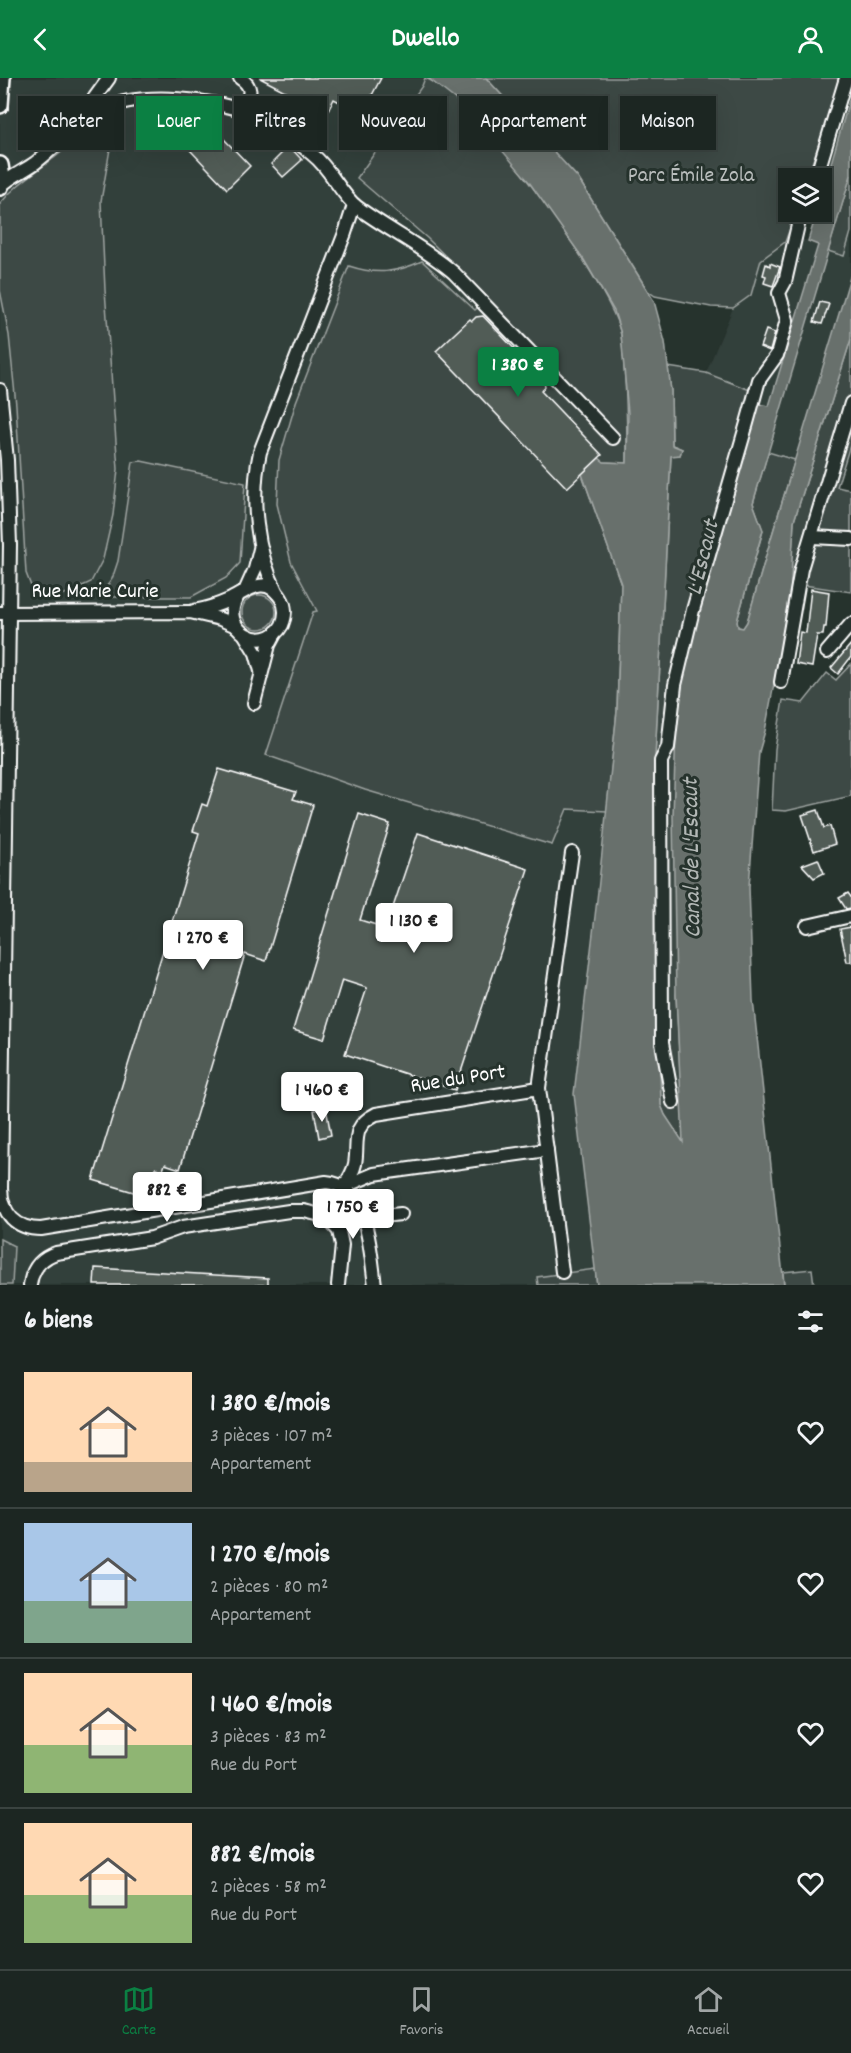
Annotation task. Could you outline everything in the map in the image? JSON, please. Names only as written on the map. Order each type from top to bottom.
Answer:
[{"type":"main road","points":[[0,105],[2,78]]},
{"type":"main road","points":[[0,165],[2,178],[0,186]]},
{"type":"street","points":[[96,96],[109,78]]},
{"type":"street","points":[[240,78],[248,84],[250,90],[248,96]]},
{"type":"street","points":[[819,168],[846,78]]},
{"type":"street","points":[[124,103],[162,99],[195,99],[234,109]]},
{"type":"street","points":[[0,186],[51,150]]},
{"type":"street","points":[[306,150],[335,179],[354,205],[426,250],[454,273],[613,438]]},
{"type":"street","points":[[0,165],[14,167],[34,164]]},
{"type":"street","points":[[254,703],[270,643],[285,613],[282,600],[267,572],[260,541],[255,497],[260,452],[354,205]]},
{"type":"street","points":[[673,1102],[662,1042],[661,761],[668,747],[675,685],[759,380],[777,355],[787,320],[779,293],[785,282],[799,222]]},
{"type":"street","points":[[0,390],[9,530],[5,613],[1,1189],[3,1202],[12,1219],[26,1228],[41,1229],[326,1182],[344,1186],[374,1174],[547,1150]]},
{"type":"street","points":[[781,682],[799,578],[851,403]]},
{"type":"street","points":[[812,537],[851,539]]},
{"type":"street","points":[[260,541],[257,561],[232,611],[257,657],[261,671]]},
{"type":"street","points":[[242,592],[262,586],[277,593]]},
{"type":"street","name":"Rue Marie Curie","points":[[5,613],[190,612],[212,607],[242,592]]},
{"type":"street","name":"Rue Marie Curie","points":[[190,612],[220,619],[241,631]]},
{"type":"street","points":[[827,652],[851,624]]},
{"type":"street","points":[[241,631],[260,639],[276,632]]},
{"type":"street","points":[[562,1272],[539,1088],[572,853]]},
{"type":"street","points":[[807,926],[851,916]]},
{"type":"street","name":"Rue du Port","points":[[344,1186],[355,1164],[356,1135],[371,1116],[539,1088]]},
{"type":"street","points":[[344,1186],[358,1203],[363,1218],[375,1285]]},
{"type":"street","points":[[30,1285],[32,1275],[38,1265],[56,1253],[146,1239],[183,1227],[297,1210],[324,1216],[339,1231],[342,1245],[338,1285]]},
{"type":"street","points":[[363,1218],[401,1214]]},
{"type":"shaded area","points":[[0,78],[425,78],[422,96],[339,96],[339,150],[424,150],[427,238],[488,298],[423,358],[266,755],[365,790],[552,845],[567,809],[607,811],[574,1094],[597,1285],[0,1285]]},
{"type":"shaded area","points":[[851,232],[851,274],[795,460],[768,452],[828,251],[844,256]]},
{"type":"shaded area","points":[[788,235],[818,244],[769,407],[758,404],[750,390],[706,373],[733,308],[751,295],[761,261],[785,242]]},
{"type":"green space","points":[[425,78],[447,92],[459,104],[459,150],[503,150],[505,152],[566,233],[591,272],[610,306],[621,336],[626,392],[627,463],[604,462],[582,474],[621,584],[617,711],[607,811],[567,809],[552,845],[365,790],[266,755],[313,612],[317,611],[291,562],[277,504],[279,460],[296,402],[349,266],[377,272],[395,270],[422,261],[475,310],[488,298],[427,238],[357,178],[377,150],[447,150],[447,96],[415,96]]},
{"type":"green space","name":"Parc Émile Zola","points":[[486,78],[842,78],[810,168],[778,168],[778,222],[792,222],[785,242],[761,260],[751,295],[733,308],[711,307],[655,296],[648,291],[578,178],[552,150],[608,150],[608,96],[503,96]]},
{"type":"green space","points":[[64,150],[110,150],[101,201],[118,469],[113,515],[103,559],[91,582],[65,594],[40,594],[31,586],[26,573],[16,405],[9,335],[0,290],[0,204],[17,186]]},
{"type":"green space","points":[[851,175],[851,232],[844,256],[828,251]]},
{"type":"green space","points":[[851,339],[851,442],[837,487],[851,490],[851,592],[790,583],[794,521]]},
{"type":"green space","points":[[668,367],[706,373],[750,390],[676,995],[684,1144],[661,1105],[654,835],[654,776],[671,455],[680,455],[682,449],[672,445]]},
{"type":"green space","points":[[768,452],[795,460],[747,622],[743,628],[738,627],[737,621],[763,531],[753,503]]},
{"type":"green space","points":[[141,461],[245,483],[240,563],[226,578],[191,597],[99,597],[112,579],[118,561],[133,462]]},
{"type":"green space","points":[[259,595],[271,600],[276,612],[271,624],[259,629],[247,624],[242,612],[247,600]]},
{"type":"green space","points":[[851,664],[851,796],[786,811],[772,810],[775,749],[783,700],[803,703],[827,673],[836,680]]},
{"type":"green space","points":[[0,1239],[14,1246],[12,1285],[0,1285]]},
{"type":"green space","points":[[595,1269],[597,1285],[538,1285],[537,1277]]},
{"type":"green space","points":[[812,1269],[814,1285],[784,1285],[783,1272]]},
{"type":"water","points":[[428,78],[486,78],[503,96],[459,96],[459,102]]},
{"type":"water","name":"Canal de L'Escaut","points":[[851,94],[851,175],[753,503],[763,530],[737,621],[738,627],[743,628],[747,622],[851,274],[851,339],[794,521],[790,600],[759,752],[749,887],[753,1000],[784,1285],[597,1285],[574,1094],[617,711],[621,584],[582,474],[599,458],[604,462],[627,463],[628,413],[621,334],[614,311],[584,260],[529,182],[502,150],[552,150],[578,178],[654,301],[665,342],[671,391],[672,445],[682,449],[680,455],[671,456],[654,776],[654,835],[661,1105],[683,1142],[676,995],[673,816],[676,732],[682,685],[694,623],[758,404],[769,406],[818,245],[808,241],[814,222],[832,222],[832,168],[830,168]]},
{"type":"building","points":[[260,78],[381,78],[372,96],[339,96],[339,102],[334,99],[327,113],[327,96],[294,96]]},
{"type":"building","points":[[222,137],[250,166],[227,189],[190,150],[222,150]]},
{"type":"building","points":[[285,150],[293,150],[302,160],[283,177],[271,164]]},
{"type":"building","points":[[770,263],[780,267],[773,286],[764,283],[766,276],[763,275],[766,264],[770,266]]},
{"type":"building","points":[[820,302],[829,304],[822,324],[814,322]]},
{"type":"building","points":[[483,316],[544,380],[545,387],[541,391],[602,455],[567,488],[436,351],[470,319],[472,321],[476,317]]},
{"type":"building","points":[[766,330],[775,333],[770,351],[760,347]]},
{"type":"building","points":[[811,589],[829,592],[826,627],[824,627],[823,635],[817,635],[812,667],[796,664],[800,632],[806,633]]},
{"type":"building","points":[[851,644],[851,657],[838,674],[831,668]]},
{"type":"building","points":[[219,769],[296,792],[293,799],[313,805],[266,961],[245,954],[180,1169],[165,1164],[163,1170],[155,1168],[149,1190],[139,1187],[137,1193],[93,1180],[199,833],[193,831],[202,804],[207,806]]},
{"type":"building","points":[[818,810],[824,828],[830,826],[835,844],[814,851],[802,815]]},
{"type":"building","points":[[359,814],[390,824],[360,920],[386,928],[418,833],[528,869],[455,1090],[345,1054],[367,988],[342,980],[324,1039],[293,1030]]},
{"type":"building","points":[[818,859],[824,873],[814,878],[802,865]]},
{"type":"building","points":[[848,893],[851,897],[851,908],[846,909],[839,898]]},
{"type":"building","points":[[851,927],[851,962],[847,962],[840,929]]},
{"type":"building","points":[[326,1108],[331,1135],[319,1138],[314,1110]]},
{"type":"building","points":[[95,1268],[268,1278],[268,1285],[94,1285]]},
{"type":"water label","name":"L'Escaut","points":[[704,558]]}]
